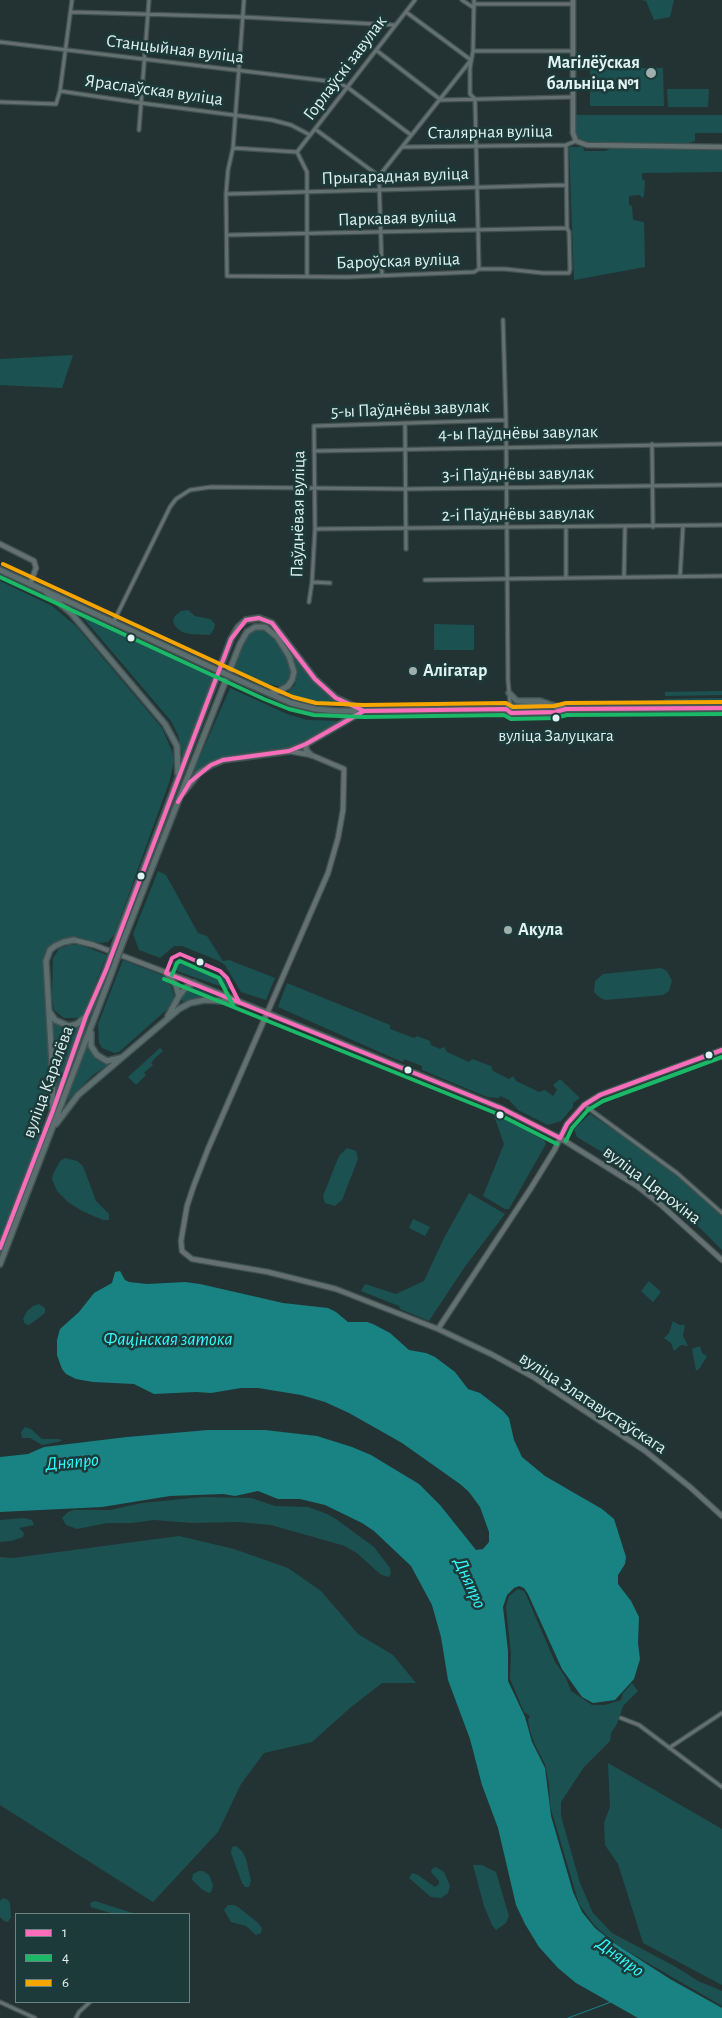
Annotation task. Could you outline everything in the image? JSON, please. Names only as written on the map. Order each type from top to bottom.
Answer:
[{"type":"main road","points":[[0,570],[242,682],[291,702],[315,709],[555,712],[566,709],[722,708]]},
{"type":"main road","points":[[44,590],[71,613],[166,724],[179,754],[176,785]]},
{"type":"main road","points":[[176,785],[231,639],[238,627],[246,620],[259,618],[272,624],[314,679],[336,698],[364,711]]},
{"type":"main road","name":"вуліца Каралёва","points":[[121,937],[243,637],[255,627],[265,627],[277,637],[289,656],[294,672],[292,680],[284,689],[267,693]]},
{"type":"main road","points":[[510,693],[518,701],[540,701],[566,709]]},
{"type":"main road","points":[[208,699],[217,702]]},
{"type":"main road","points":[[509,710],[552,705]]},
{"type":"main road","points":[[178,799],[190,782],[211,765],[223,760],[289,751],[306,744],[364,711]]},
{"type":"main road","points":[[306,744],[306,750],[310,755]]},
{"type":"main road","name":"вуліца Каралёва","points":[[0,1264],[94,1018],[176,785]]},
{"type":"main road","points":[[52,1113],[53,1082],[45,972],[48,955],[59,944],[74,940]]},
{"type":"main road","name":"вуліца Каралёва","points":[[0,1248],[52,1113],[86,1016],[109,971]]},
{"type":"main road","points":[[166,973],[176,985],[178,996]]},
{"type":"main road","points":[[167,1018],[178,996],[187,986],[194,983]]},
{"type":"main road","points":[[52,1130],[78,1095],[167,1018],[190,1003],[205,1000],[239,1002]]},
{"type":"main road","points":[[48,1008],[55,1020],[69,1026],[81,1022],[86,1016]]},
{"type":"main road","points":[[94,1018],[90,1040],[91,1046],[97,1055],[107,1061],[113,1061],[124,1056]]},
{"type":"street","points":[[60,91],[72,0]]},
{"type":"street","points":[[139,130],[149,0]]},
{"type":"street","points":[[228,235],[226,194],[236,116],[244,0]]},
{"type":"street","name":"Горлаўскі завулак","points":[[297,152],[394,24],[415,0]]},
{"type":"street","points":[[462,0],[474,4],[573,2],[573,133],[576,141],[587,145],[722,147]]},
{"type":"street","points":[[474,4],[470,94],[475,99],[479,269]]},
{"type":"street","points":[[71,12],[243,16],[394,24]]},
{"type":"street","points":[[406,12],[471,60]]},
{"type":"street","name":"Станцыйная вуліца","points":[[0,42],[336,82],[347,87]]},
{"type":"street","points":[[376,50],[441,100],[573,97]]},
{"type":"street","points":[[473,51],[572,51]]},
{"type":"street","points":[[379,176],[471,60]]},
{"type":"street","name":"Сталярная вуліца","points":[[347,87],[411,135]]},
{"type":"street","name":"Яраслаўская вуліца","points":[[0,102],[56,104],[60,91],[272,120],[291,125],[310,135]]},
{"type":"street","points":[[315,129],[379,176],[381,189],[382,274]]},
{"type":"street","name":"Сталярная вуліца","points":[[403,147],[566,145],[576,141]]},
{"type":"street","points":[[566,145],[566,228]]},
{"type":"street","points":[[233,148],[297,152],[307,172],[307,276]]},
{"type":"street","name":"Прыгарадная вуліца","points":[[226,194],[566,185]]},
{"type":"street","name":"Паркавая вуліца","points":[[228,235],[566,228]]},
{"type":"street","name":"Бароўская вуліца","points":[[228,235],[227,276],[474,272],[479,269],[569,273],[569,232],[566,228]]},
{"type":"street","points":[[503,320],[507,447],[509,710]]},
{"type":"street","name":"5-ы Паўднёвы завулак","points":[[314,426],[506,420]]},
{"type":"street","points":[[405,423],[406,549]]},
{"type":"street","name":"Паўднёвая вуліца","points":[[309,602],[315,530],[314,426]]},
{"type":"street","points":[[652,444],[653,527]]},
{"type":"street","name":"4-ы Паўднёвы завулак","points":[[314,451],[722,444]]},
{"type":"street","name":"3-і Паўднёвы завулак","points":[[113,622],[170,508],[181,495],[190,490],[211,486],[406,489],[722,485]]},
{"type":"street","name":"2-і Паўднёвы завулак","points":[[315,530],[722,525]]},
{"type":"street","points":[[680,577],[683,526]]},
{"type":"street","points":[[566,527],[566,577]]},
{"type":"street","points":[[624,577],[625,527]]},
{"type":"street","points":[[0,544],[34,562],[36,568],[30,584]]},
{"type":"street","points":[[425,580],[722,576]]},
{"type":"street","points":[[312,582],[330,582]]},
{"type":"street","points":[[267,1013],[328,873],[338,838],[343,810],[344,769],[310,755],[289,751]]},
{"type":"street","name":"вуліца Цярохіна","points":[[74,940],[94,945],[194,983],[501,1108],[560,1138],[622,1176],[645,1192],[722,1260]]},
{"type":"street","name":"вуліца Златавустаўскага","points":[[267,1013],[208,1149],[187,1206],[181,1241],[182,1251],[192,1259],[268,1272],[336,1289],[438,1329],[491,1354],[535,1378],[644,1450],[722,1516]]},
{"type":"street","points":[[438,1329],[531,1188],[567,1124],[584,1105],[600,1095],[722,1050]]},
{"type":"street","points":[[584,1105],[677,1173],[722,1213]]},
{"type":"street","points":[[669,1748],[721,1714],[722,1720]]},
{"type":"street","points":[[621,1718],[639,1725],[722,1787]]},
{"type":"street","points":[[0,2002],[35,2018]]},
{"type":"street","points":[[77,2018],[89,2003]]},
{"type":"shaded area","points":[[641,0],[674,0],[670,17],[654,20],[646,1]]},
{"type":"shaded area","points":[[590,68],[663,68],[664,106],[590,106]]},
{"type":"shaded area","points":[[667,89],[709,89],[708,107],[668,107]]},
{"type":"shaded area","points":[[576,115],[722,115],[722,133],[695,133],[695,141],[689,143],[587,143],[576,135]]},
{"type":"shaded area","points":[[569,147],[583,147],[584,151],[605,151],[612,148],[722,149],[722,172],[642,173],[642,179],[645,181],[644,196],[642,198],[640,195],[629,196],[629,205],[632,206],[633,220],[644,222],[645,267],[574,280]]},
{"type":"shaded area","points":[[73,355],[62,388],[0,385],[0,359]]},
{"type":"shaded area","points":[[0,581],[52,606],[76,626],[162,728],[172,751],[174,761],[169,783],[114,935],[108,942],[100,943],[77,938],[64,938],[53,944],[45,953],[43,965],[50,1083],[49,1100],[35,1148],[0,1237]]},
{"type":"shaded area","points":[[188,610],[195,616],[210,619],[215,624],[210,635],[182,632],[175,626],[173,621],[175,616],[181,611]]},
{"type":"shaded area","points":[[79,613],[200,668],[199,671],[214,677],[183,759],[178,735],[171,721]]},
{"type":"shaded area","points":[[434,624],[474,625],[474,650],[434,650]]},
{"type":"shaded area","points":[[257,630],[269,631],[291,664],[292,672],[289,681],[282,687],[264,683],[233,668],[247,636]]},
{"type":"shaded area","points":[[292,653],[312,681],[338,704],[306,700],[287,693],[295,685],[298,673]]},
{"type":"shaded area","points":[[230,688],[287,714],[307,720],[342,721],[288,750],[214,762],[192,775]]},
{"type":"shaded area","points":[[722,691],[722,695],[665,696],[665,692]]},
{"type":"shaded area","points":[[722,698],[722,700],[666,702],[664,699]]},
{"type":"shaded area","points":[[158,871],[166,875],[198,933],[207,936],[223,961],[229,960],[275,978],[266,1000],[241,992],[225,965],[219,961],[182,946],[174,946],[160,958],[139,950],[133,934]]},
{"type":"shaded area","points":[[78,944],[107,955],[82,1016],[64,1018],[54,1010],[52,997],[53,958],[59,949]]},
{"type":"shaded area","points":[[179,959],[223,977],[231,990],[177,971],[172,963]]},
{"type":"shaded area","points":[[123,960],[164,976],[171,986],[174,995],[172,1005],[119,1052],[114,1053],[102,1048],[99,1043],[98,1024]]},
{"type":"shaded area","points":[[661,968],[667,971],[672,981],[669,991],[663,995],[605,1000],[594,992],[595,981],[603,974]]},
{"type":"shaded area","points":[[287,983],[390,1025],[390,1029],[414,1038],[417,1036],[430,1041],[431,1045],[440,1049],[444,1047],[447,1052],[469,1062],[472,1059],[491,1066],[493,1071],[509,1079],[513,1076],[516,1081],[539,1092],[545,1090],[553,1096],[557,1090],[553,1085],[560,1079],[580,1098],[573,1103],[573,1107],[561,1121],[548,1125],[518,1110],[509,1100],[500,1096],[499,1098],[487,1097],[422,1070],[422,1066],[404,1059],[403,1062],[393,1058],[278,1007]]},
{"type":"shaded area","points":[[193,987],[215,996],[203,996],[183,1002],[181,998],[183,993]]},
{"type":"shaded area","points":[[52,1020],[62,1026],[77,1027],[79,1030],[56,1094]]},
{"type":"shaded area","points":[[87,1043],[96,1058],[103,1062],[111,1063],[93,1075],[66,1102]]},
{"type":"shaded area","points":[[160,1048],[163,1051],[151,1063],[153,1065],[144,1073],[146,1075],[136,1085],[128,1077]]},
{"type":"shaded area","points":[[493,1113],[544,1140],[546,1144],[509,1209],[505,1209],[483,1196],[504,1144]]},
{"type":"shaded area","points":[[590,1114],[659,1161],[722,1214],[722,1250],[699,1227],[658,1194],[607,1155],[577,1137],[574,1129]]},
{"type":"shaded area","points":[[347,1148],[356,1151],[358,1159],[342,1200],[335,1206],[325,1203],[323,1196],[339,1156]]},
{"type":"shaded area","points":[[65,1158],[77,1161],[83,1166],[96,1201],[109,1214],[109,1220],[103,1220],[82,1211],[68,1202],[57,1191],[52,1179],[53,1174],[60,1161]]},
{"type":"shaded area","points":[[469,1193],[505,1214],[464,1268],[429,1321],[400,1309],[399,1306],[361,1291],[365,1284],[396,1294],[424,1281],[444,1238]]},
{"type":"shaded area","points":[[413,1219],[430,1227],[425,1236],[409,1228]]},
{"type":"shaded area","points":[[649,1281],[661,1292],[653,1302],[641,1291]]},
{"type":"shaded area","points":[[39,1304],[45,1308],[45,1313],[29,1325],[25,1324],[23,1319],[27,1311]]},
{"type":"shaded area","points":[[673,1321],[679,1325],[685,1325],[683,1336],[688,1346],[681,1345],[674,1351],[671,1343],[664,1338],[669,1333]]},
{"type":"shaded area","points":[[700,1346],[702,1353],[707,1356],[696,1371],[692,1349]]},
{"type":"shaded area","points":[[25,1427],[31,1429],[42,1439],[59,1439],[62,1441],[42,1445],[30,1438],[22,1438],[21,1432]]},
{"type":"shaded area","points":[[203,1497],[251,1498],[275,1506],[308,1507],[327,1514],[374,1547],[390,1568],[391,1574],[388,1577],[380,1574],[358,1554],[345,1546],[271,1525],[238,1522],[192,1523],[154,1520],[132,1523],[107,1523],[77,1529],[66,1525],[62,1518],[68,1512],[74,1510],[110,1510],[142,1503]]},
{"type":"shaded area","points":[[24,1518],[32,1520],[34,1525],[19,1528],[24,1533],[23,1537],[0,1542],[0,1520]]},
{"type":"shaded area","points":[[179,1536],[234,1549],[288,1568],[321,1591],[358,1634],[393,1655],[416,1683],[382,1683],[350,1708],[312,1742],[264,1753],[241,1784],[218,1832],[153,1902],[0,1805],[0,1557],[13,1558]]},
{"type":"shaded area","points":[[518,1589],[524,1591],[555,1662],[566,1678],[571,1691],[592,1705],[605,1705],[621,1700],[623,1693],[632,1683],[638,1691],[623,1706],[617,1724],[611,1733],[610,1741],[584,1767],[561,1802],[561,1816],[580,1883],[593,1913],[612,1933],[676,1967],[698,1981],[722,1991],[722,2006],[617,1945],[595,1926],[579,1904],[550,1806],[549,1784],[545,1764],[530,1731],[528,1720],[530,1716],[524,1712],[510,1679],[511,1654],[506,1607],[509,1596]]},
{"type":"shaded area","points":[[608,1763],[722,1829],[722,1985],[643,1943],[618,1864],[605,1845],[604,1823],[610,1807]]},
{"type":"shaded area","points":[[236,1846],[242,1851],[246,1859],[251,1881],[249,1887],[245,1887],[242,1883],[231,1853],[232,1847]]},
{"type":"shaded area","points":[[473,1865],[482,1865],[496,1872],[509,1916],[506,1923],[496,1930],[484,1906]]},
{"type":"shaded area","points":[[436,1867],[444,1872],[450,1886],[448,1893],[441,1898],[431,1897],[409,1878],[412,1873],[418,1875],[435,1887],[439,1884],[439,1881],[431,1872]]},
{"type":"shaded area","points":[[199,1871],[209,1875],[213,1885],[211,1892],[203,1890],[192,1880],[193,1874]]},
{"type":"shaded area","points":[[3,1898],[8,1900],[10,1904],[11,1917],[8,1922],[0,1917],[0,1901]]},
{"type":"shaded area","points":[[95,1901],[134,1913],[111,1913],[91,1907],[90,1903]]},
{"type":"shaded area","points":[[228,1905],[238,1907],[257,1922],[262,1928],[261,1933],[256,1935],[246,1926],[231,1922],[224,1910]]},
{"type":"water","points":[[120,1271],[125,1280],[129,1282],[147,1284],[185,1282],[200,1284],[283,1303],[328,1308],[348,1322],[367,1322],[373,1324],[390,1333],[409,1350],[426,1353],[435,1357],[455,1372],[468,1389],[480,1393],[509,1418],[514,1440],[522,1457],[545,1476],[602,1509],[614,1519],[626,1557],[625,1564],[618,1575],[618,1584],[631,1601],[639,1617],[638,1643],[640,1659],[634,1679],[615,1700],[593,1703],[582,1697],[562,1669],[528,1594],[524,1588],[519,1586],[507,1595],[503,1607],[508,1651],[508,1681],[525,1717],[532,1742],[545,1768],[551,1816],[573,1892],[582,1912],[595,1928],[614,1943],[670,1979],[722,2008],[722,2018],[638,2018],[576,1983],[558,1968],[539,1947],[516,1905],[498,1828],[482,1785],[470,1739],[448,1680],[441,1637],[432,1605],[411,1566],[374,1531],[325,1505],[300,1499],[278,1499],[258,1491],[235,1496],[223,1494],[170,1496],[102,1507],[0,1512],[0,1457],[28,1454],[44,1447],[127,1437],[208,1430],[265,1430],[317,1436],[371,1455],[419,1484],[440,1505],[476,1550],[483,1549],[489,1542],[489,1532],[480,1507],[469,1492],[460,1484],[402,1443],[349,1413],[325,1402],[301,1395],[258,1388],[241,1388],[211,1393],[154,1394],[134,1384],[93,1382],[76,1379],[66,1374],[57,1355],[57,1340],[60,1329],[79,1312],[94,1293],[112,1283],[115,1272]]},
{"type":"waterway","points":[[568,2018],[611,2002]]},
{"type":"transit line","name":"6","points":[[3,564],[270,687],[293,697],[316,703],[364,705],[506,703],[513,707],[554,706],[566,703],[722,702]]},
{"type":"transit line","name":"4","points":[[0,577],[264,699],[289,709],[314,715],[364,717],[504,715],[511,719],[555,718],[567,715],[722,714]]},
{"type":"transit line","name":"1","points":[[0,1248],[52,1113],[86,1016],[106,970],[231,639],[246,620],[259,618],[272,623],[315,679],[336,698],[364,711],[506,709],[511,713],[555,712],[566,709],[722,708]]},
{"type":"transit line","name":"1","points":[[178,802],[190,782],[211,765],[223,760],[289,751],[306,744],[364,711]]},
{"type":"transit line","name":"1","points":[[239,1002],[227,978],[220,971],[180,954],[172,958],[166,973],[501,1108],[560,1138]]},
{"type":"transit line","name":"4","points":[[172,975],[177,963],[180,961],[219,978],[233,1005]]},
{"type":"transit line","name":"4","points":[[164,979],[498,1114],[557,1144]]},
{"type":"transit line","name":"1","points":[[560,1138],[567,1124],[584,1105],[600,1095],[722,1050]]},
{"type":"transit line","name":"4","points":[[566,1141],[572,1128],[588,1110],[603,1101],[722,1057]]},
{"type":"place","name":"Магілёўская бальніца №1","points":[[651,73]]},
{"type":"place","name":"Алігатар","points":[[413,671]]},
{"type":"place","name":"вуліца Залуцкага","points":[[556,718]]},
{"type":"place","name":"Акула","points":[[508,930]]},
{"type":"water label","name":"Фацінская затока","points":[[168,1339]]},
{"type":"water label","name":"Дняпро","points":[[72,1462]]},
{"type":"water label","name":"Дняпро","points":[[470,1583]]},
{"type":"water label","name":"Дняпро","points":[[620,1957]]}]
